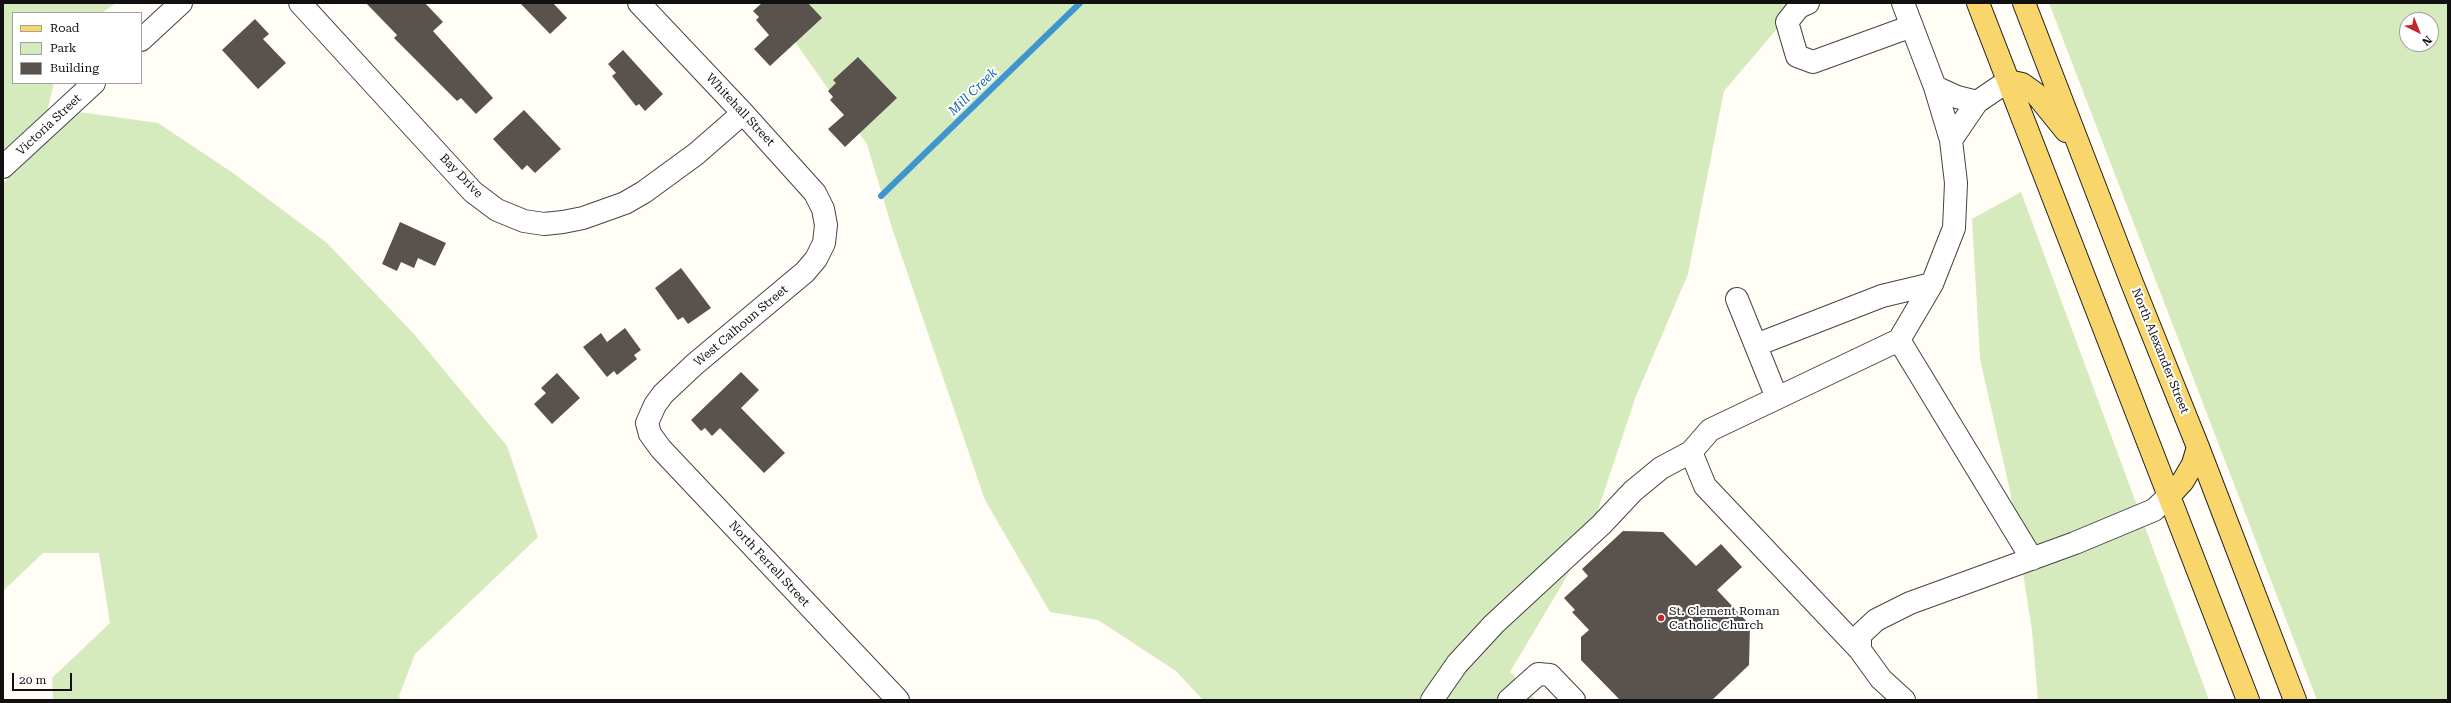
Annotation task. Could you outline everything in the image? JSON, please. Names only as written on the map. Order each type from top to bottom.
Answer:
[{"type":"main road","points":[[1978,3],[2170,495],[2248,700]]},
{"type":"main road","name":"North Alexander Street","points":[[2024,3],[2198,447],[2295,700]]},
{"type":"main road","points":[[2008,81],[2022,84],[2036,94],[2080,149]]},
{"type":"main road","points":[[2170,495],[2183,481],[2193,464],[2198,447]]},
{"type":"street","points":[[142,39],[181,3]]},
{"type":"street","name":"Bay Drive","points":[[300,3],[473,192],[497,210],[524,221],[544,224],[563,222],[583,218],[625,203],[644,192],[696,154],[743,112]]},
{"type":"street","name":"Whitehall Street","points":[[639,3],[743,112],[815,193],[823,209],[826,225]]},
{"type":"street","points":[[1808,3],[1799,6],[1786,22],[1797,56],[1813,62],[1912,26]]},
{"type":"street","points":[[1432,700],[1457,664],[1494,624],[1600,525],[1633,491],[1661,468],[1691,452],[1710,430],[1899,340],[1932,284],[1954,228],[1956,183],[1951,140],[1935,87],[1903,3]]},
{"type":"street","points":[[1951,140],[1977,102],[2008,81]]},
{"type":"street","name":"Victoria Street","points":[[3,167],[93,84]]},
{"type":"street","points":[[1935,87],[1957,97],[1977,102]]},
{"type":"street","name":"West Calhoun Street","points":[[647,423],[655,405],[679,378],[809,268],[816,259],[824,243],[826,225]]},
{"type":"street","points":[[1756,345],[1882,296],[1932,284]]},
{"type":"street","points":[[1737,299],[1777,398]]},
{"type":"street","points":[[1899,340],[2032,559]]},
{"type":"street","name":"North Ferrell Street","points":[[647,423],[650,434],[661,449],[898,700]]},
{"type":"street","points":[[1691,452],[1705,486],[1860,650],[1881,679],[1904,700]]},
{"type":"street","points":[[1860,650],[1860,635],[1876,620],[1910,603],[2075,544],[2154,510],[2170,495]]},
{"type":"street","points":[[1509,700],[1538,674],[1550,675],[1574,700]]},
{"type":"green space","points":[[3,3],[116,3],[103,12],[12,12],[12,84],[54,84],[48,108],[50,108],[3,151]]},
{"type":"green space","points":[[792,3],[1799,3],[1724,91],[1688,274],[1636,396],[1598,510],[1567,576],[1510,672],[1536,700],[1203,700],[1176,671],[1098,620],[1050,612],[985,500],[892,228],[867,144],[788,32]]},
{"type":"green space","points":[[2049,3],[2448,3],[2448,700],[2317,700]]},
{"type":"green space","points":[[79,112],[158,123],[233,173],[327,243],[414,334],[507,446],[538,537],[415,654],[399,696],[401,700],[53,700],[52,678],[110,623],[99,553],[43,553],[3,591],[3,183]]},
{"type":"green space","points":[[2021,192],[2209,700],[2038,700],[2032,630],[2010,491],[1980,359],[1972,219]]},
{"type":"building","points":[[366,3],[425,3],[443,22],[433,31],[493,98],[476,114],[461,98],[457,101],[394,38],[397,35]]},
{"type":"building","points":[[520,3],[553,3],[567,18],[550,34]]},
{"type":"building","points":[[762,3],[808,3],[822,18],[770,66],[754,49],[769,35],[756,20],[759,17],[753,11]]},
{"type":"building","points":[[255,19],[269,34],[263,39],[286,63],[258,89],[222,50]]},
{"type":"building","points":[[623,50],[663,94],[645,111],[639,104],[636,106],[612,76],[616,73],[608,64]]},
{"type":"building","points":[[858,57],[897,98],[845,147],[828,129],[844,115],[830,100],[833,97],[828,91],[836,83],[833,80]]},
{"type":"building","points":[[524,110],[561,149],[535,173],[527,165],[522,170],[493,139]]},
{"type":"building","points":[[400,222],[446,243],[435,266],[418,258],[414,268],[401,262],[397,271],[382,264]]},
{"type":"building","points":[[681,268],[711,308],[688,324],[683,317],[678,320],[655,288]]},
{"type":"building","points":[[625,328],[641,350],[634,355],[637,359],[617,375],[614,371],[607,377],[583,347],[601,333],[607,342]]},
{"type":"building","points":[[741,372],[759,390],[741,408],[785,453],[764,473],[720,428],[712,436],[705,428],[701,431],[691,420]]},
{"type":"building","points":[[557,373],[580,398],[552,424],[534,404],[546,393],[541,388]]},
{"type":"building","name":"St. Clement Roman Catholic Church","points":[[1623,531],[1663,532],[1696,566],[1721,544],[1742,567],[1717,590],[1750,625],[1749,665],[1712,700],[1619,699],[1581,660],[1581,637],[1589,630],[1572,612],[1575,610],[1564,598],[1588,576],[1582,569]]},
{"type":"waterway","name":"Mill Creek","points":[[881,196],[1080,3]]},
{"type":"place","name":"St. Clement Roman Catholic Church","points":[[1661,618]]}]
